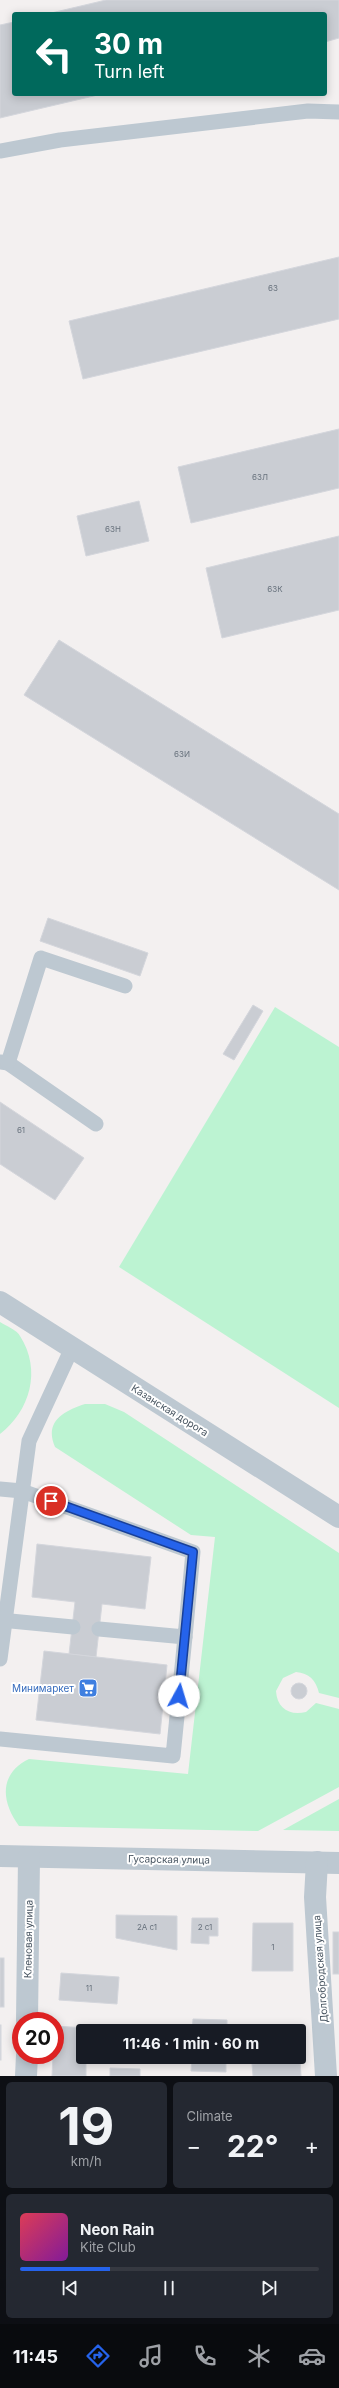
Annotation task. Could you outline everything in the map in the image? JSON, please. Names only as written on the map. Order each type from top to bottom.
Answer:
[{"type":"street","name":"Казанская дорога","points":[[0,1302],[339,1517]]},
{"type":"street","name":"Гусарская улица","points":[[0,1856],[339,1863]]},
{"type":"street","name":"Кленовая улица","points":[[27,2012],[29,1857]]},
{"type":"street","name":"Долгобродская улица","points":[[316,1862],[315,1897],[326,2076]]},
{"type":"street","points":[[26,2076],[27,2064]]},
{"type":"lane","points":[[0,151],[60,140],[308,110],[339,112]]},
{"type":"lane","points":[[96,1124],[4,1062],[41,958],[125,986]]},
{"type":"lane","points":[[0,1659],[2,1620],[29,1441],[72,1348]]},
{"type":"lane","points":[[0,1489],[22,1491],[193,1552],[173,1756],[0,1740]]},
{"type":"lane","points":[[2,1620],[73,1626]]},
{"type":"lane","points":[[99,1629],[185,1637]]},
{"type":"green space","points":[[275,1007],[339,1047],[339,1408],[119,1267]]},
{"type":"green space","points":[[0,1322],[19,1334],[27,1349],[31,1376],[30,1389],[19,1414],[0,1434]]},
{"type":"green space","points":[[85,1404],[105,1404],[124,1412],[339,1553],[339,1698],[319,1693],[316,1684],[311,1678],[305,1674],[296,1672],[283,1678],[276,1691],[281,1706],[289,1712],[306,1712],[316,1703],[339,1709],[339,1787],[258,1831],[19,1826],[8,1807],[6,1788],[8,1779],[19,1765],[29,1759],[188,1774],[215,1537],[191,1535],[55,1447],[52,1438],[54,1424],[69,1410]]},
{"type":"green space","points":[[339,1799],[339,1831],[283,1830]]},
{"type":"building","points":[[106,0],[339,0],[339,38],[327,41],[327,12],[55,12]]},
{"type":"building","points":[[12,22],[12,96],[94,96],[0,118],[0,25]]},
{"type":"building","points":[[339,257],[339,319],[83,379],[69,321]]},
{"type":"building","points":[[339,429],[339,488],[191,523],[178,467]]},
{"type":"building","points":[[139,501],[149,541],[86,556],[77,516]]},
{"type":"building","points":[[339,536],[339,610],[222,638],[206,568]]},
{"type":"building","points":[[59,640],[339,814],[339,890],[24,695]]},
{"type":"building","points":[[48,918],[148,953],[140,976],[40,941]]},
{"type":"building","points":[[253,1005],[263,1011],[234,1060],[223,1054]]},
{"type":"building","points":[[0,1102],[84,1158],[55,1200],[0,1164]]},
{"type":"building","points":[[37,1544],[151,1557],[145,1609],[102,1604],[96,1657],[69,1654],[75,1602],[32,1597]]},
{"type":"building","points":[[44,1651],[167,1665],[160,1734],[36,1720]]},
{"type":"building","points":[[299,1683],[305,1685],[307,1691],[305,1697],[299,1699],[293,1697],[291,1691],[293,1685]]},
{"type":"building","points":[[116,1915],[177,1916],[177,1950],[116,1938]]},
{"type":"building","points":[[192,1918],[218,1918],[218,1936],[209,1936],[209,1944],[191,1943]]},
{"type":"building","points":[[253,1923],[293,1923],[293,1971],[252,1971]]},
{"type":"building","points":[[333,1932],[339,1932],[339,1974],[333,1974]]},
{"type":"building","points":[[0,1958],[4,1958],[4,2007],[0,2007]]},
{"type":"building","points":[[61,1973],[119,1977],[117,2004],[59,2000]]},
{"type":"building","points":[[193,2019],[227,2020],[227,2024],[193,2024]]},
{"type":"building","points":[[1,2025],[1,2060],[0,2060]]},
{"type":"building","points":[[64,2027],[76,2027],[76,2064],[86,2064],[86,2076],[52,2076],[53,2064],[64,2064]]},
{"type":"building","points":[[192,2064],[226,2064],[226,2072],[191,2071]]},
{"type":"building","points":[[252,2064],[300,2064],[301,2076],[253,2076]]},
{"type":"building","points":[[110,2068],[140,2069],[140,2076],[110,2076]]},
{"type":"place","name":"Минимаркет","points":[[88,1688]]},
{"type":"route","points":[[51,1501],[193,1552],[179,1696]]}]
